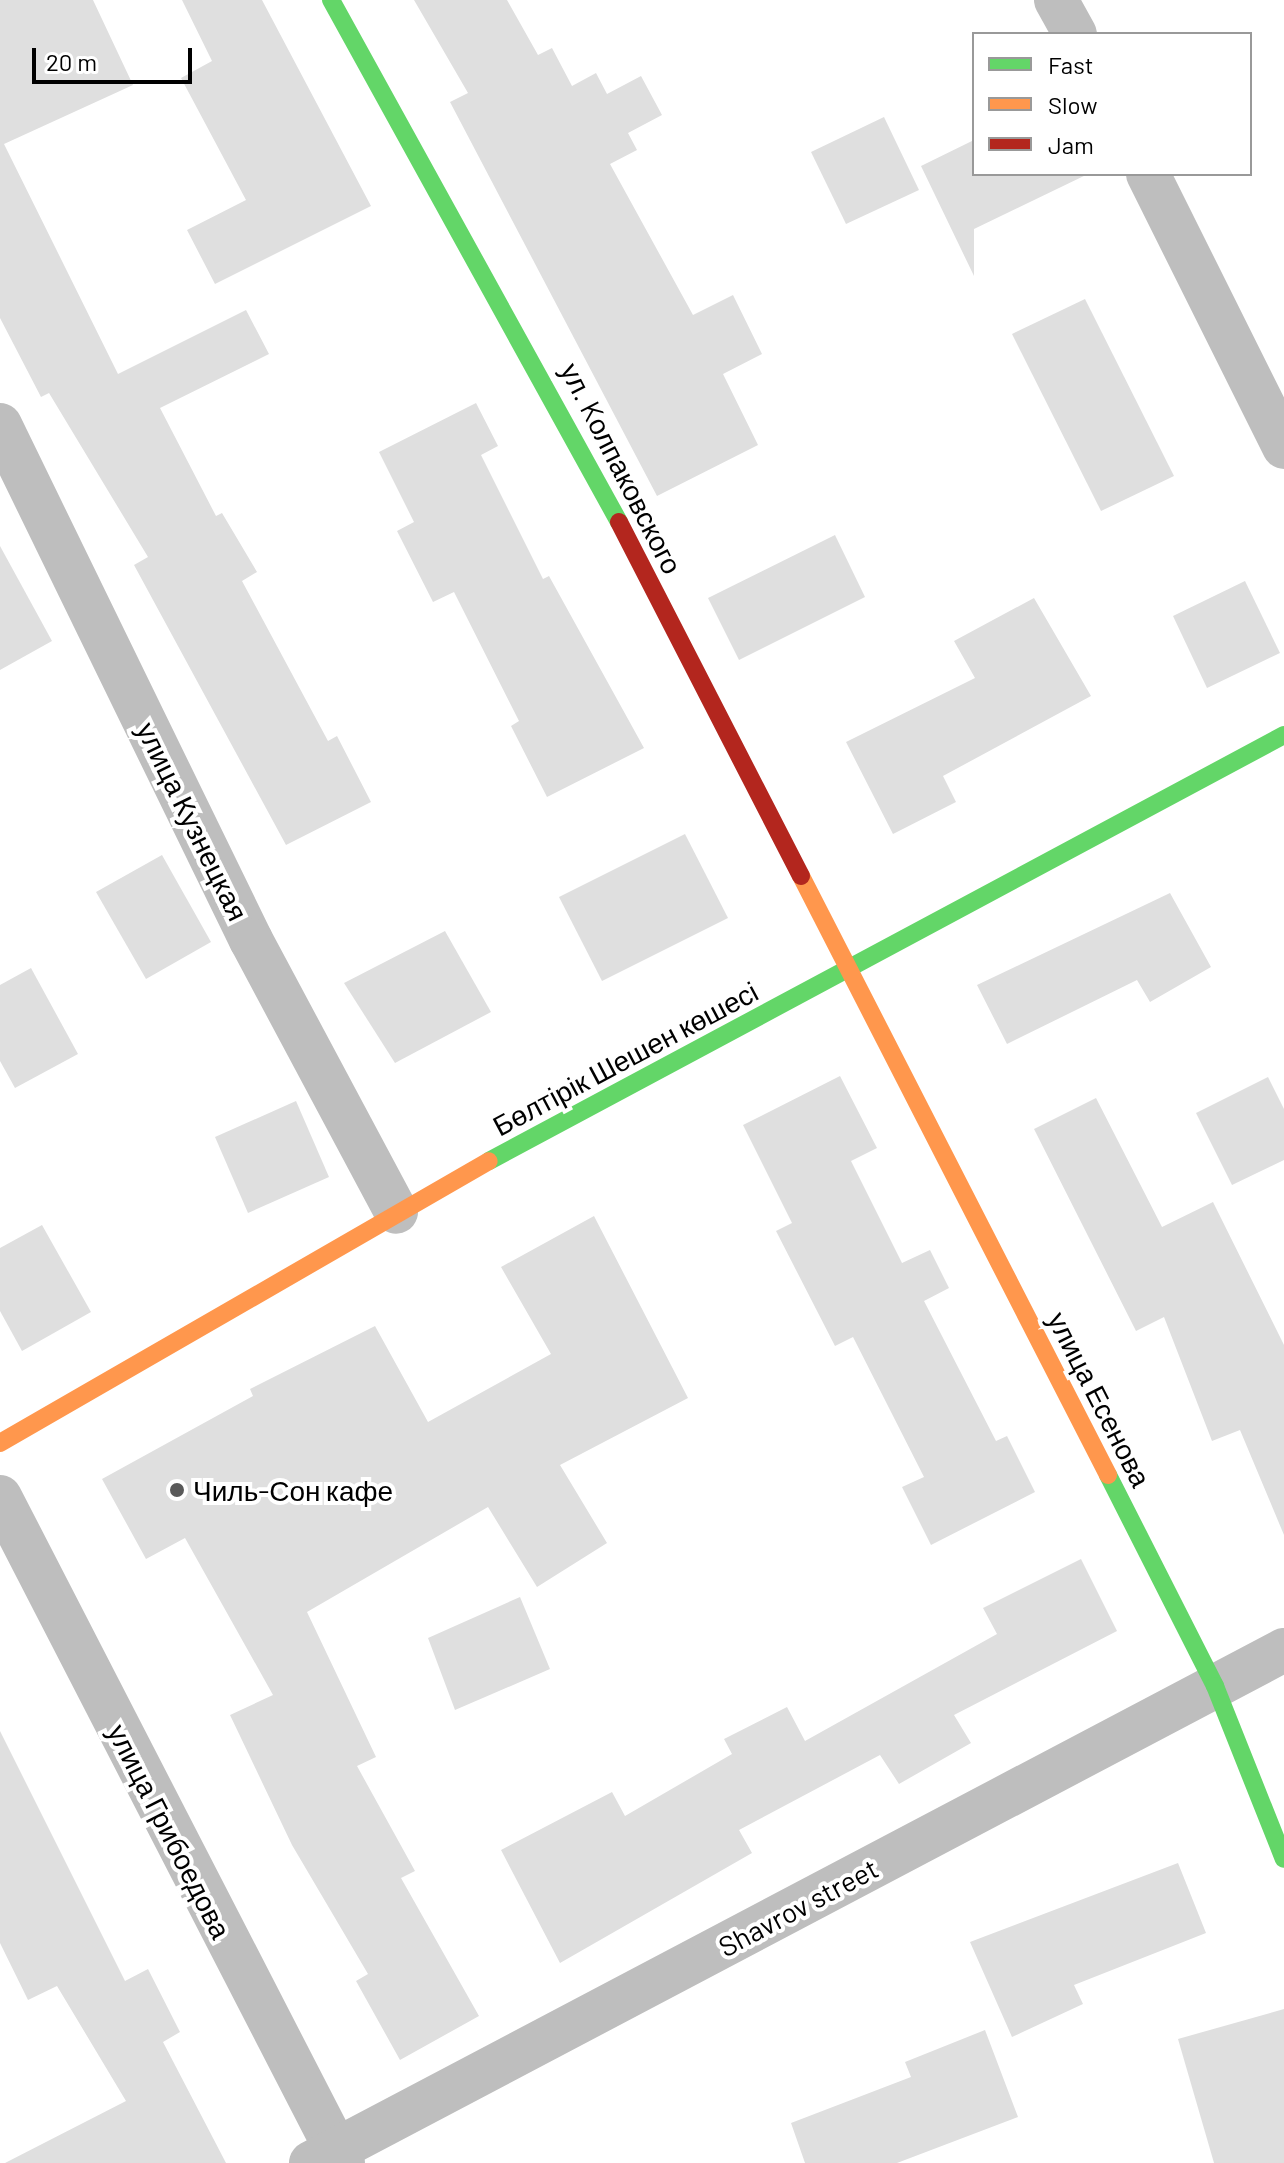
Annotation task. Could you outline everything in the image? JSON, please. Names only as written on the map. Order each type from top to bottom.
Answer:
[{"type":"street","name":"ул. Kолпаковского","points":[[331,0],[544,376],[849,971]]},
{"type":"street","points":[[1056,0],[1074,32]]},
{"type":"street","points":[[1149,176],[1284,447]]},
{"type":"street","name":"улица Кузнецкая","points":[[0,425],[251,940],[396,1212]]},
{"type":"street","name":"Бөлтірік Шешен көшесі","points":[[0,1443],[396,1212],[1284,735]]},
{"type":"street","name":"улица Есенова","points":[[849,971],[1215,1686],[1284,1859]]},
{"type":"street","name":"улица Грибоедова","points":[[0,1497],[330,2159]]},
{"type":"street","name":"Shavrov street","points":[[330,2159],[1284,1650]]},
{"type":"building","points":[[0,0],[93,0],[133,85],[4,144],[118,374],[246,310],[269,354],[160,408],[216,516],[222,513],[257,572],[242,581],[328,741],[337,736],[371,802],[286,845],[134,565],[148,557],[49,393],[41,397],[0,318]]},
{"type":"building","points":[[182,0],[262,0],[371,206],[215,284],[187,230],[246,200],[181,78],[212,61]]},
{"type":"building","points":[[414,0],[507,0],[538,55],[552,48],[572,86],[596,73],[607,94],[641,76],[662,115],[628,133],[637,150],[610,164],[693,315],[733,295],[762,354],[723,374],[758,445],[657,496],[450,102],[468,93]]},
{"type":"building","points":[[884,117],[919,190],[846,224],[811,152]]},
{"type":"building","points":[[972,141],[972,176],[1084,176],[974,229],[974,276],[921,166]]},
{"type":"building","points":[[1085,299],[1174,476],[1101,511],[1012,334]]},
{"type":"building","points":[[476,403],[498,446],[481,455],[543,579],[549,576],[644,748],[547,797],[511,726],[519,721],[454,592],[433,602],[397,531],[414,522],[379,452]]},
{"type":"building","points":[[835,535],[865,597],[739,660],[708,598]]},
{"type":"building","points":[[0,546],[52,641],[0,670]]},
{"type":"building","points":[[1245,581],[1280,653],[1207,688],[1173,616]]},
{"type":"building","points":[[1034,598],[1091,696],[943,776],[956,802],[893,834],[846,742],[975,678],[954,641]]},
{"type":"building","points":[[685,834],[728,918],[602,981],[559,897]]},
{"type":"building","points":[[162,855],[211,942],[146,979],[96,892]]},
{"type":"building","points":[[1170,893],[1211,967],[1150,1002],[1137,980],[1007,1044],[977,985]]},
{"type":"building","points":[[445,931],[491,1012],[395,1063],[344,983]]},
{"type":"building","points":[[31,968],[78,1054],[15,1088],[0,1061],[0,985]]},
{"type":"building","points":[[840,1076],[877,1148],[851,1161],[902,1263],[930,1250],[949,1288],[924,1301],[996,1441],[1007,1436],[1035,1492],[931,1545],[902,1487],[924,1477],[853,1337],[835,1346],[776,1231],[792,1223],[743,1125]]},
{"type":"building","points":[[1268,1077],[1284,1109],[1284,1160],[1232,1185],[1196,1113]]},
{"type":"building","points":[[1096,1098],[1162,1227],[1213,1202],[1284,1345],[1284,1535],[1240,1430],[1212,1441],[1164,1317],[1136,1331],[1034,1129]]},
{"type":"building","points":[[296,1101],[329,1177],[248,1213],[215,1137]]},
{"type":"building","points":[[594,1216],[688,1398],[560,1465],[607,1543],[537,1587],[488,1507],[307,1612],[376,1757],[357,1766],[415,1871],[401,1878],[479,2016],[400,2060],[356,1981],[368,1974],[292,1845],[230,1715],[273,1695],[185,1538],[146,1559],[102,1479],[253,1396],[250,1389],[375,1326],[428,1422],[551,1354],[501,1267]]},
{"type":"building","points":[[42,1225],[91,1312],[22,1351],[0,1311],[0,1248]]},
{"type":"building","points":[[1081,1559],[1117,1631],[954,1715],[971,1743],[899,1784],[880,1755],[739,1830],[752,1853],[560,1963],[501,1850],[612,1792],[625,1816],[732,1754],[724,1739],[787,1707],[805,1741],[997,1634],[983,1608]]},
{"type":"building","points":[[520,1597],[550,1669],[455,1710],[428,1638]]},
{"type":"building","points":[[0,1731],[125,1981],[148,1969],[180,2032],[163,2042],[226,2163],[5,2163],[126,2101],[57,1986],[28,2000],[0,1943]]},
{"type":"building","points":[[1178,1863],[1206,1933],[1074,1985],[1083,2004],[1012,2037],[970,1942]]},
{"type":"building","points":[[1284,2009],[1284,2163],[1214,2163],[1178,2039]]},
{"type":"building","points":[[985,2030],[1018,2117],[897,2163],[805,2163],[791,2123],[911,2077],[905,2062]]},
{"type":"traffic: fast","points":[[331,0],[619,522]]},
{"type":"traffic: fast","points":[[489,1161],[1284,735]]},
{"type":"traffic: fast","points":[[1108,1475],[1215,1686],[1284,1859]]},
{"type":"traffic: slow","points":[[801,876],[1108,1475]]},
{"type":"traffic: slow","points":[[0,1443],[489,1161]]},
{"type":"traffic: jam","points":[[619,522],[801,876]]},
{"type":"place","name":"Чиль-Сон кафе","points":[[177,1490]]}]
